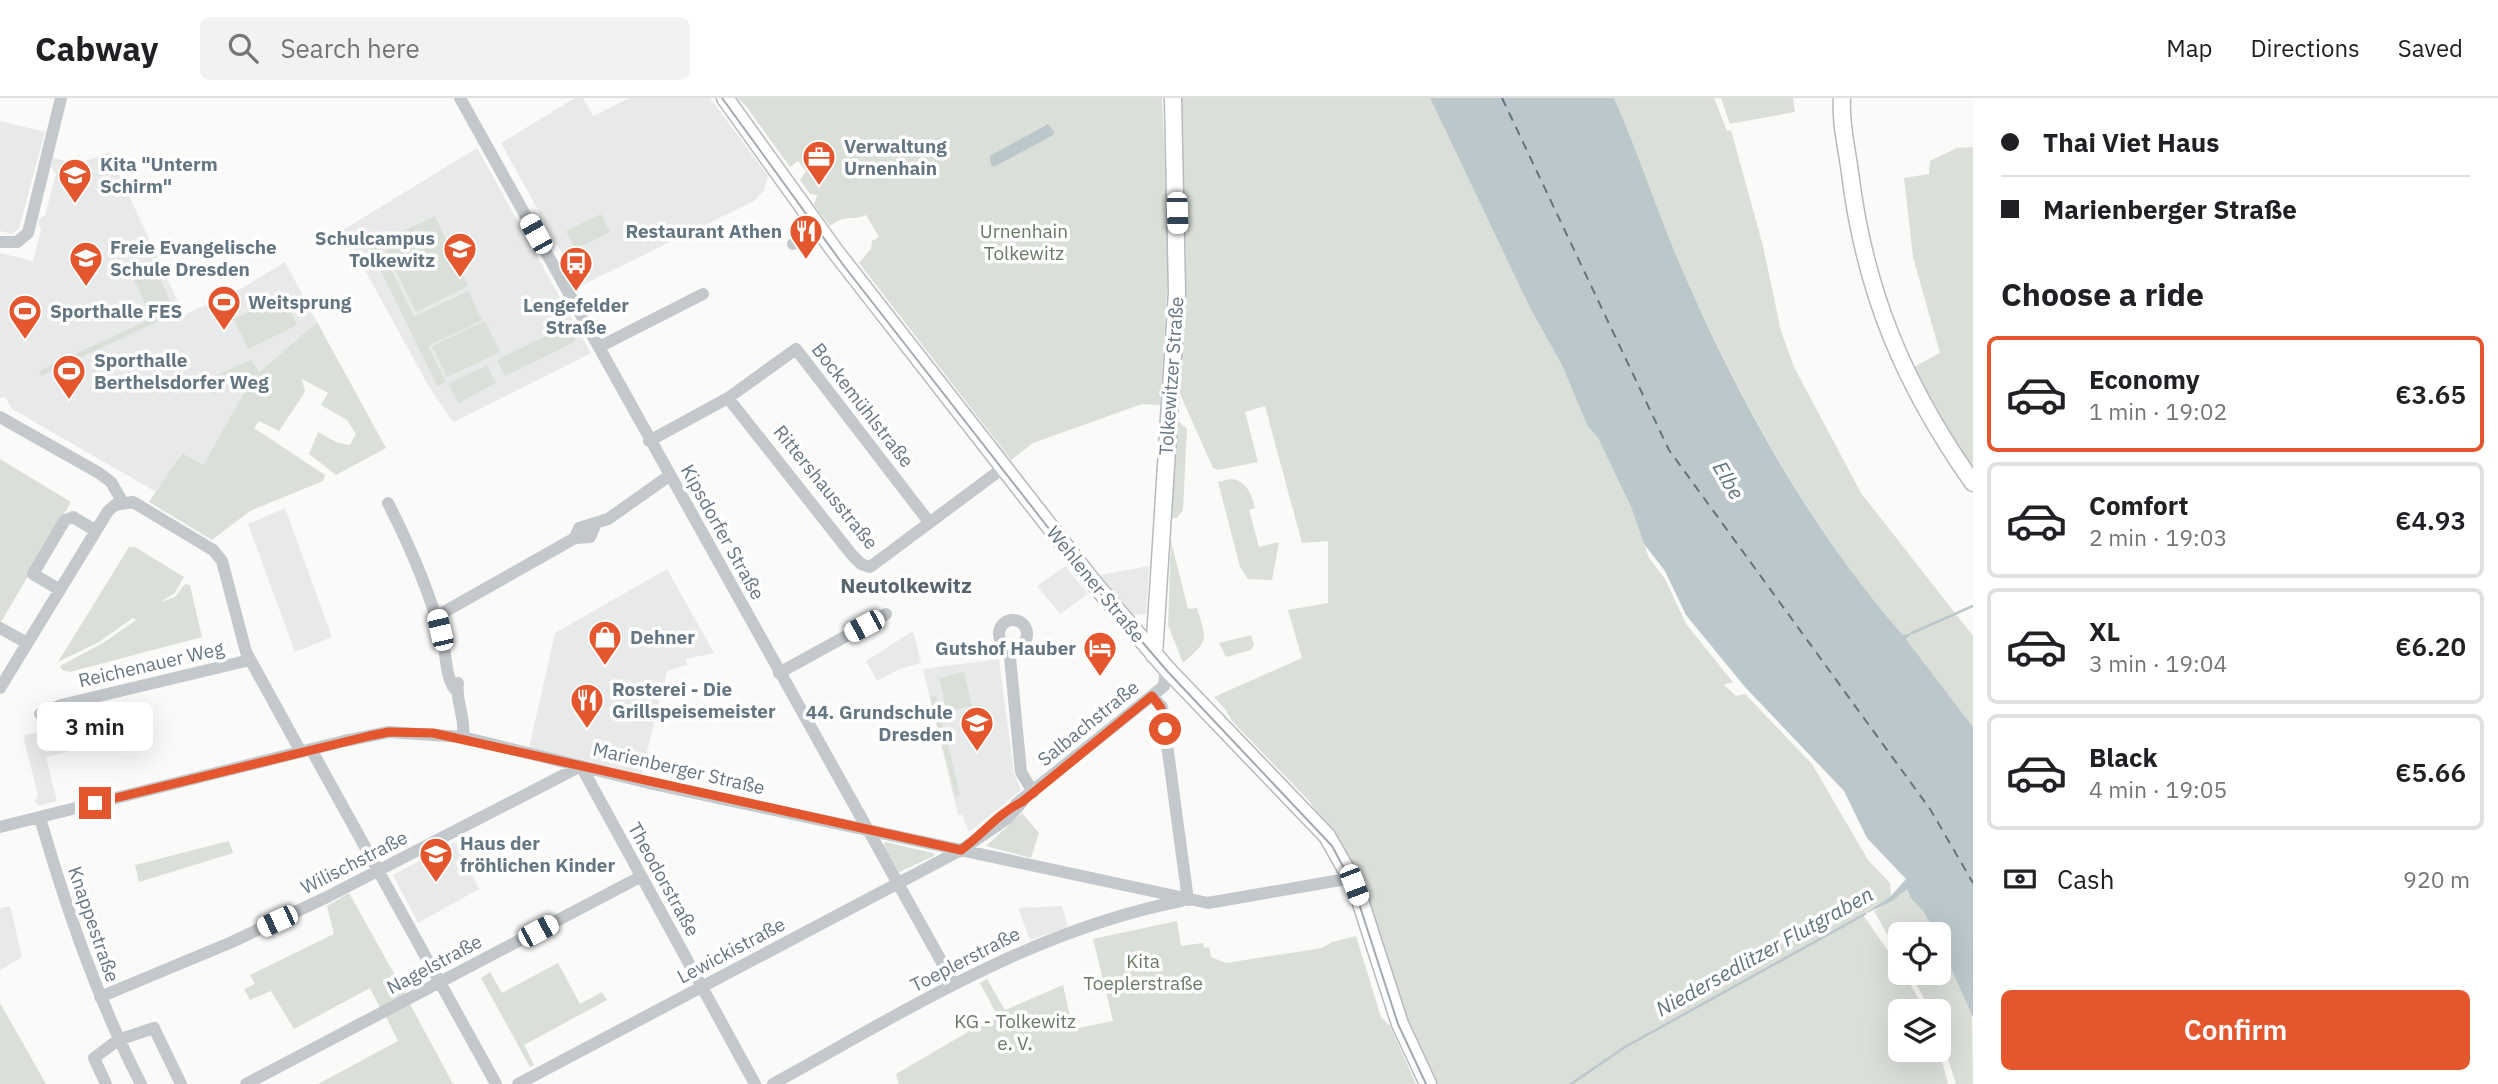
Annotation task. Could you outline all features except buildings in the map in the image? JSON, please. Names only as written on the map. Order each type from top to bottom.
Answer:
[{"type":"main road","name":"Wehlener Straße","points":[[724,98],[819,229],[1003,468],[1154,655],[1318,825],[1352,878],[1400,1024],[1428,1084]]},
{"type":"main road","name":"Tolkewitzer Straße","points":[[1154,655],[1177,292],[1173,98]]},
{"type":"main road","points":[[1842,98],[1858,230],[1877,304],[1914,391],[1936,431],[1973,483]]},
{"type":"street","points":[[0,242],[17,242],[27,233],[61,98]]},
{"type":"street","name":"Kipsdorfer Straße","points":[[460,98],[954,984]]},
{"type":"street","points":[[793,244],[819,229]]},
{"type":"street","points":[[599,348],[703,294]]},
{"type":"street","name":"Bockemühlstraße","points":[[649,441],[728,398],[796,349],[929,522]]},
{"type":"street","name":"Rittershausstraße","points":[[728,398],[861,564],[875,565],[1003,468]]},
{"type":"street","points":[[0,417],[111,482],[123,503]]},
{"type":"street","points":[[437,616],[575,538],[590,537],[595,525],[669,476]]},
{"type":"street","points":[[0,688],[108,511],[123,503],[143,506],[213,550],[226,570],[250,660],[377,872],[496,1084]]},
{"type":"street","points":[[388,503],[437,616],[449,665],[454,670],[466,722],[463,737]]},
{"type":"street","points":[[60,590],[33,574],[65,520],[73,517],[96,531]]},
{"type":"street","points":[[779,673],[886,614]]},
{"type":"street","points":[[0,628],[27,643]]},
{"type":"street","points":[[1009,648],[1021,772],[1033,792]]},
{"type":"street","name":"Reichenauer Weg","points":[[40,714],[59,703],[250,660]]},
{"type":"street","name":"Salbachstraße","points":[[961,850],[1008,818],[1033,792],[1164,686],[1166,668]]},
{"type":"street","points":[[1152,696],[1161,708],[1188,900]]},
{"type":"street","name":"Marienberger Straße","points":[[0,827],[306,750],[389,732],[463,737],[581,766],[1188,900],[1208,903],[1352,878]]},
{"type":"street","name":"Wilischstraße","points":[[100,997],[233,942],[377,872],[581,766]]},
{"type":"street","name":"Theodorstraße","points":[[581,766],[755,1084]]},
{"type":"street","name":"Knappestraße","points":[[40,818],[71,921],[118,1040],[141,1084]]},
{"type":"street","name":"Lewickistraße","points":[[518,1084],[961,850]]},
{"type":"street","name":"Nagelstraße","points":[[246,1084],[640,877]]},
{"type":"street","name":"Toeplerstraße","points":[[773,1084],[1004,958],[1081,929],[1188,900]]},
{"type":"street","points":[[106,1084],[94,1058],[118,1040],[154,1028],[181,1084]]},
{"type":"shaded area","points":[[575,98],[583,98],[593,116],[629,98],[710,98],[768,176],[764,190],[754,201],[580,286],[501,143]]},
{"type":"shaded area","points":[[0,121],[45,132],[19,228],[12,234],[0,231]]},
{"type":"shaded area","name":"Schulcampus Tolkewitz","points":[[477,148],[591,353],[453,422],[428,385],[343,230]]},
{"type":"shaded area","points":[[109,152],[184,315],[244,287],[285,262],[317,322],[255,375],[203,465],[181,453],[158,493],[12,409],[5,397],[0,398],[0,253],[33,261],[41,230],[38,220],[45,215],[56,174],[51,167],[53,158],[78,164]]},
{"type":"shaded area","points":[[285,508],[332,637],[295,652],[248,524]]},
{"type":"shaded area","points":[[1065,566],[1088,594],[1060,614],[1037,586]]},
{"type":"shaded area","points":[[1149,566],[1146,614],[1134,615],[1100,575]]},
{"type":"shaded area","points":[[667,569],[714,653],[686,659],[687,665],[667,671],[640,780],[528,753],[555,633]]},
{"type":"shaded area","points":[[913,631],[921,663],[900,669],[877,681],[866,661]]},
{"type":"shaded area","name":"44. Grundschule Dresden","points":[[999,659],[1014,773],[1021,790],[969,832],[962,815],[958,815],[923,669]]},
{"type":"shaded area","points":[[92,719],[98,744],[46,757],[57,801],[39,806],[34,802],[38,795],[25,735]]},
{"type":"shaded area","name":"Haus der fröhlichen Kinder","points":[[455,842],[479,889],[418,923],[393,875]]},
{"type":"shaded area","points":[[10,906],[22,957],[0,970],[0,908]]},
{"type":"shaded area","name":"Kita Toeplerstraße","points":[[1062,906],[1068,927],[1030,940],[1018,908]]},
{"type":"green space","name":"Urnenhain Tolkewitz","points":[[737,98],[1162,98],[1169,262],[1160,405],[1142,404],[1033,443],[1011,460],[859,263],[871,249],[872,241],[879,237],[866,215],[840,220],[830,226],[814,205],[817,195],[810,194],[800,180],[806,171],[798,161],[790,167],[746,106]]},
{"type":"green space","points":[[1181,98],[1430,98],[1530,308],[1562,365],[1587,425],[1598,438],[1631,507],[1649,558],[1665,579],[1686,624],[1733,682],[1724,685],[1736,696],[1745,694],[1812,764],[1868,860],[1890,883],[1891,896],[1863,915],[1888,951],[1888,985],[1911,985],[1918,999],[1888,999],[1888,1062],[1942,1062],[1948,1084],[1437,1084],[1401,1007],[1354,866],[1309,801],[1232,721],[1214,697],[1302,658],[1288,610],[1328,603],[1328,541],[1302,543],[1265,406],[1245,412],[1258,462],[1218,470],[1213,468],[1179,392],[1186,261]]},
{"type":"green space","points":[[1614,98],[1714,98],[1727,131],[1731,130],[1763,246],[1781,331],[1794,367],[1861,493],[1973,636],[1973,727],[1906,639],[1914,632],[1903,635],[1870,595],[1838,553],[1781,464],[1730,371],[1685,276]]},
{"type":"green space","points":[[1721,98],[1793,98],[1795,112],[1730,124]]},
{"type":"green space","points":[[1973,147],[1973,472],[1942,427],[1912,368],[1940,353],[1913,257],[1904,178],[1929,174],[1930,161],[1957,148]]},
{"type":"green space","points":[[601,214],[610,232],[575,249],[566,231]]},
{"type":"green space","points":[[435,216],[468,286],[416,312],[382,241]]},
{"type":"green space","points":[[377,240],[414,317],[468,291],[482,320],[428,346],[446,382],[437,386],[368,244]]},
{"type":"green space","points":[[154,265],[171,303],[149,313],[132,275]]},
{"type":"green space","points":[[283,296],[297,325],[248,349],[234,319]]},
{"type":"green space","points":[[171,309],[174,314],[41,376],[39,371]]},
{"type":"green space","points":[[485,321],[500,352],[447,377],[432,346]]},
{"type":"green space","points":[[317,322],[386,448],[336,475],[309,454],[318,432],[338,443],[350,445],[356,434],[347,420],[321,405],[328,393],[302,379],[305,392],[279,431],[259,421],[254,428],[325,475],[323,481],[250,511],[212,540],[149,502],[182,453],[203,465],[255,374],[242,394],[222,382],[214,395],[205,390],[212,377],[251,360],[259,372]]},
{"type":"green space","points":[[568,325],[576,341],[505,376],[497,360]]},
{"type":"green space","points":[[487,365],[496,383],[458,403],[448,384]]},
{"type":"green space","points":[[1177,420],[1187,429],[1183,510],[1177,518],[1172,518]]},
{"type":"green space","points":[[0,459],[71,502],[0,624]]},
{"type":"green space","points":[[1230,479],[1244,485],[1252,498],[1255,508],[1249,510],[1259,547],[1279,542],[1272,580],[1248,579],[1240,567],[1218,482]]},
{"type":"green space","points":[[1171,541],[1188,609],[1197,608],[1204,634],[1198,649],[1183,663],[1168,625]]},
{"type":"green space","points":[[129,547],[135,547],[184,577],[174,594],[160,602],[175,597],[185,584],[190,585],[202,637],[70,672],[62,670],[60,666],[103,643],[136,620],[133,618],[99,642],[58,662]]},
{"type":"green space","points":[[1251,635],[1254,645],[1251,650],[1226,657],[1219,643]]},
{"type":"green space","points":[[964,672],[972,706],[947,712],[939,678]]},
{"type":"green space","points":[[936,696],[960,795],[955,796],[930,697]]},
{"type":"green space","points":[[1022,813],[1039,833],[1031,858],[986,846]]},
{"type":"green space","points":[[229,841],[233,853],[139,882],[135,865]]},
{"type":"green space","points":[[885,842],[933,853],[934,856],[899,872],[883,846]]},
{"type":"green space","points":[[1907,888],[1908,894],[1929,922],[1888,922],[1888,936],[1874,911]]},
{"type":"green space","points":[[349,893],[406,995],[380,1008],[370,988],[294,1029],[271,991],[250,1000],[244,989],[255,984],[250,975],[334,934],[327,906]]},
{"type":"green space","name":"KG - Tolkewitz e. V.","points":[[1177,921],[1181,946],[1203,943],[1204,948],[1209,947],[1211,957],[1226,963],[1322,948],[1332,942],[1356,936],[1381,1017],[1390,1026],[1416,1084],[899,1084],[896,1074],[997,1015],[980,983],[987,979],[1005,1010],[1063,985],[1073,1029],[1113,1021],[1093,939]]},
{"type":"green space","points":[[558,963],[580,1004],[602,992],[607,1000],[524,1045],[534,1065],[530,1067],[481,978],[490,972],[502,993]]},
{"type":"green space","points":[[1951,968],[1972,1014],[1973,1084],[1956,1084],[1949,1062],[1951,999],[1924,999],[1917,985],[1951,985]]},
{"type":"green space","points":[[0,1003],[46,1084],[0,1084]]},
{"type":"green space","points":[[410,1004],[453,1084],[318,1084],[398,1041],[386,1017]]},
{"type":"water","name":"Elbe","points":[[1430,98],[1614,98],[1706,323],[1780,464],[1838,553],[1870,595],[1903,635],[1914,632],[1906,639],[1973,727],[1973,1017],[1951,968],[1951,922],[1929,922],[1907,889],[1892,901],[1863,915],[1891,896],[1906,879],[1867,838],[1844,791],[1745,687],[1686,615],[1665,571],[1644,544],[1631,507],[1598,438],[1587,425],[1562,365],[1530,308]]},
{"type":"water","points":[[1048,124],[1054,132],[1053,135],[994,167],[991,165],[990,156]]},
{"type":"waterway","points":[[1912,633],[1973,606]]},
{"type":"waterway","name":"Niedersedlitzer Flutgraben","points":[[1571,1084],[1625,1047],[1865,914]]},
{"type":"ferry route","points":[[1502,98],[1669,450],[1930,809],[1973,883]]},
{"type":"tram line","points":[[722,98],[844,266],[1089,580],[1168,672],[1332,846],[1353,885],[1398,1024],[1426,1084]]},
{"type":"place","name":"Verwaltung Urnenhain","points":[[819,187]]},
{"type":"place","name":"Kita \"Unterm Schirm\"","points":[[75,205]]},
{"type":"place","name":"Restaurant Athen","points":[[806,261]]},
{"type":"place","name":"Schulcampus Tolkewitz","points":[[460,279]]},
{"type":"place","name":"Freie Evangelische Schule Dresden","points":[[86,288]]},
{"type":"place","name":"Lengefelder Straße","points":[[576,293]]},
{"type":"place","name":"Weitsprung","points":[[224,332]]},
{"type":"place","name":"Sporthalle FES","points":[[25,341]]},
{"type":"place","name":"Sporthalle Berthelsdorfer Weg","points":[[69,401]]},
{"type":"place","name":"Dehner","points":[[605,667]]},
{"type":"place","name":"Gutshof Hauber","points":[[1100,678]]},
{"type":"place","name":"Rosterei - Die Grillspeisemeister","points":[[587,730]]},
{"type":"place","name":"44. Grundschule Dresden","points":[[977,753]]},
{"type":"place","name":"Haus der fröhlichen Kinder","points":[[436,884]]},
{"type":"district","name":"Neutolkewitz","points":[[906,585]]},
{"type":"route","points":[[95,803],[327,745],[389,732],[416,732],[463,737],[653,783],[961,850],[980,836],[1001,814],[1022,802],[1152,696],[1161,708],[1165,729]]}]
